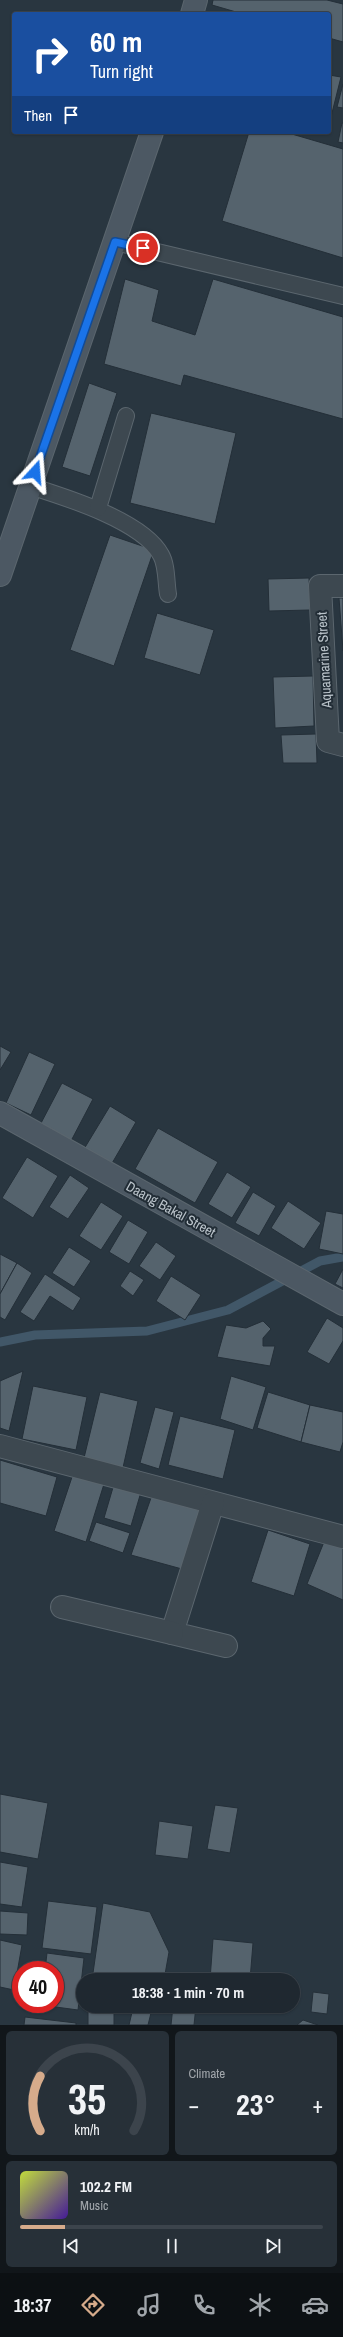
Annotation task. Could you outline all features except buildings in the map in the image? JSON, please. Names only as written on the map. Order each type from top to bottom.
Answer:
[{"type":"street","points":[[193,12],[196,0]]},
{"type":"street","points":[[0,575],[151,134]]},
{"type":"street","name":"Aquamarine Street","points":[[343,586],[320,586],[328,741],[343,745]]},
{"type":"street","name":"Daang Bakal Street","points":[[0,1113],[343,1304]]},
{"type":"street","points":[[0,1446],[343,1537]]},
{"type":"street","points":[[172,1632],[213,1503]]},
{"type":"street","points":[[62,1608],[172,1632],[226,1646]]},
{"type":"lane","points":[[115,242],[343,296]]},
{"type":"lane","points":[[98,508],[126,416]]},
{"type":"lane","points":[[30,486],[98,508],[145,537],[162,555],[168,594]]},
{"type":"waterway","points":[[0,1342],[35,1335],[147,1331],[228,1310],[320,1261],[343,1257]]},
{"type":"route","points":[[35,472],[115,242],[143,248]]}]
